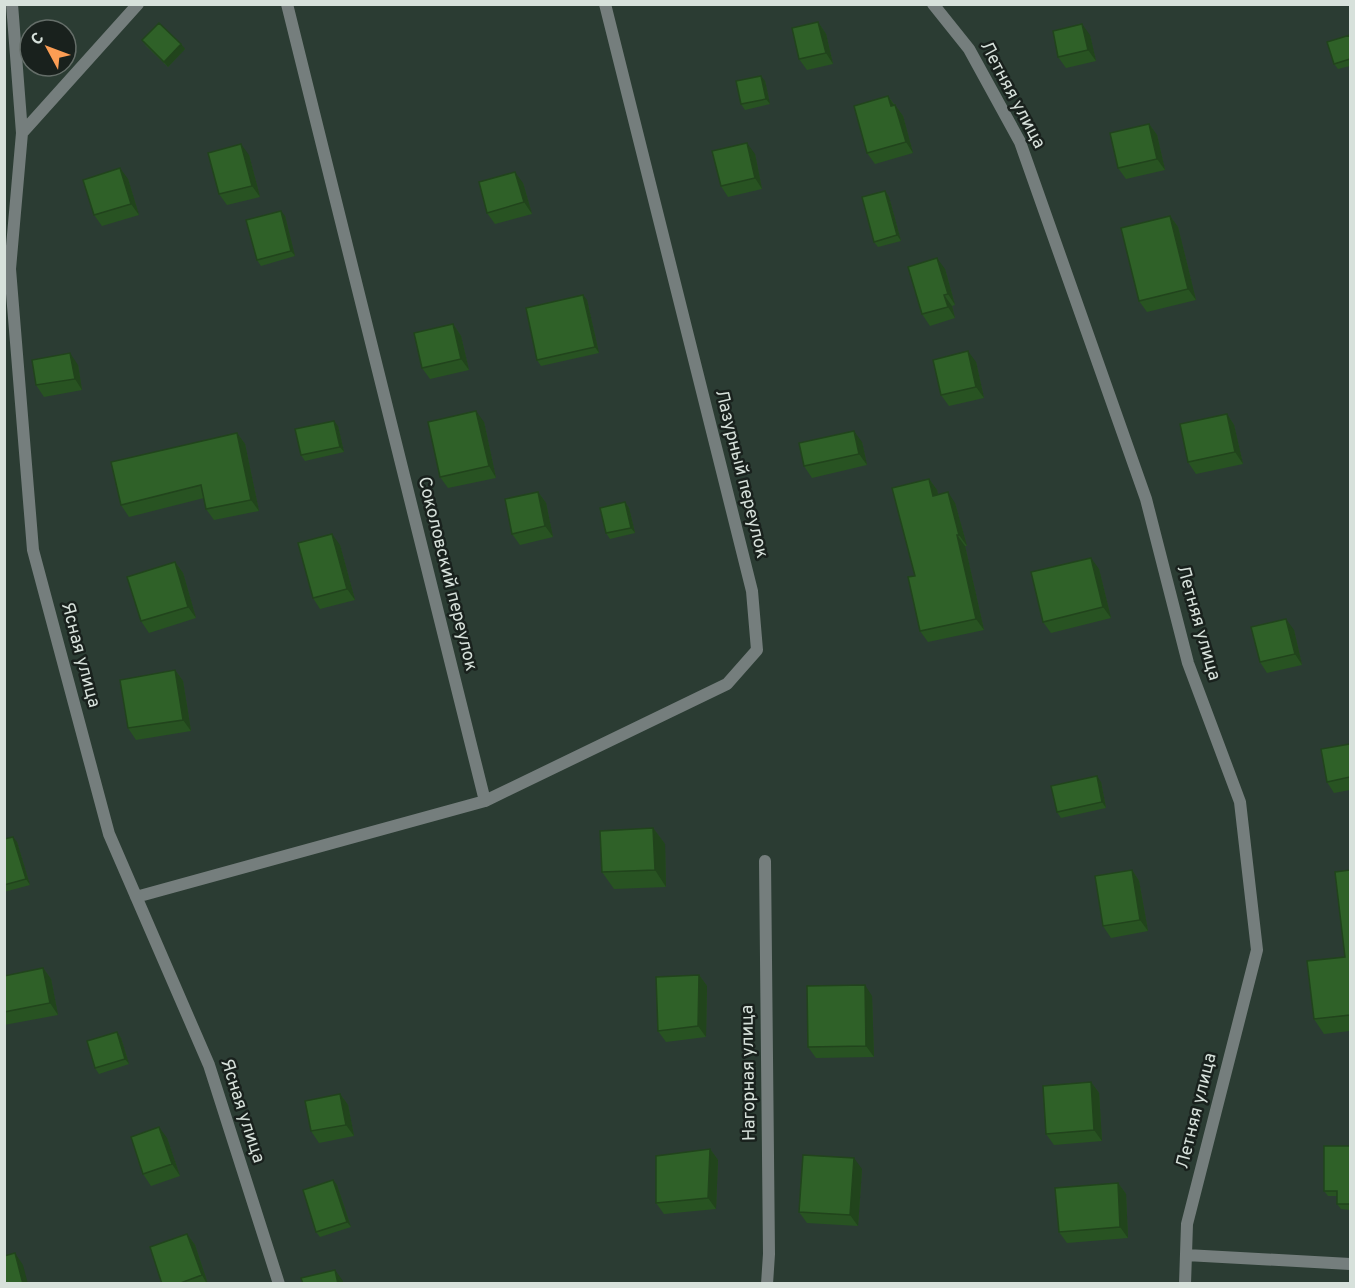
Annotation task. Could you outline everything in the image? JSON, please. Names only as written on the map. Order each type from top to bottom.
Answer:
[{"type":"street","name":"Ясная улица","points":[[12,4],[22,133],[10,269],[33,550],[109,834],[209,1065],[279,1284]]},
{"type":"street","points":[[22,133],[138,4]]},
{"type":"street","name":"Соколовский переулок","points":[[287,4],[352,277],[485,801]]},
{"type":"street","name":"Лазурный переулок","points":[[485,801],[728,684],[757,650],[752,591],[605,4]]},
{"type":"street","name":"Летняя улица","points":[[933,4],[969,50],[1020,142],[1146,499],[1188,663],[1240,801],[1257,950],[1187,1224],[1185,1284]]},
{"type":"street","points":[[136,897],[485,801]]},
{"type":"street","name":"Нагорная улица","points":[[765,861],[769,1254],[767,1284]]},
{"type":"street","points":[[1186,1255],[1350,1264]]},
{"type":"building","points":[[818,22],[826,53],[799,59],[792,28]]},
{"type":"building","points":[[159,23],[181,44],[164,62],[142,40]]},
{"type":"building","points":[[1082,24],[1088,50],[1058,57],[1053,31]]},
{"type":"building","points":[[1350,35],[1350,59],[1334,64],[1327,42]]},
{"type":"building","points":[[761,76],[766,99],[741,104],[736,81]]},
{"type":"building","points":[[888,96],[891,106],[895,105],[906,142],[867,153],[854,106]]},
{"type":"building","points":[[1149,124],[1157,159],[1118,168],[1110,133]]},
{"type":"building","points":[[747,143],[755,178],[721,186],[712,151]]},
{"type":"building","points":[[241,144],[252,186],[219,194],[208,153]]},
{"type":"building","points":[[120,168],[131,204],[94,215],[83,180]]},
{"type":"building","points":[[515,172],[524,202],[487,213],[479,182]]},
{"type":"building","points":[[885,191],[897,235],[874,242],[862,197]]},
{"type":"building","points":[[281,211],[291,251],[257,260],[246,220]]},
{"type":"building","points":[[1170,216],[1188,289],[1139,301],[1121,228]]},
{"type":"building","points":[[937,258],[948,294],[944,295],[948,307],[922,314],[908,267]]},
{"type":"building","points":[[583,295],[595,347],[537,360],[526,308]]},
{"type":"building","points":[[453,324],[461,359],[422,368],[414,333]]},
{"type":"building","points":[[968,351],[976,387],[941,395],[933,360]]},
{"type":"building","points":[[70,353],[75,379],[36,385],[32,360]]},
{"type":"building","points":[[476,411],[489,466],[440,477],[428,422]]},
{"type":"building","points":[[1227,414],[1235,452],[1188,462],[1180,424]]},
{"type":"building","points":[[334,421],[340,447],[301,455],[295,429]]},
{"type":"building","points":[[854,431],[859,454],[804,466],[799,443]]},
{"type":"building","points":[[237,433],[251,500],[206,509],[201,485],[121,505],[111,462]]},
{"type":"building","points":[[929,479],[933,496],[948,492],[976,619],[920,631],[908,577],[915,576],[892,488]]},
{"type":"building","points":[[538,492],[545,526],[512,534],[505,499]]},
{"type":"building","points":[[625,502],[631,528],[606,533],[600,508]]},
{"type":"building","points":[[332,534],[347,589],[313,598],[298,543]]},
{"type":"building","points":[[1091,558],[1103,607],[1043,622],[1031,572]]},
{"type":"building","points":[[175,562],[188,607],[141,621],[127,577]]},
{"type":"building","points":[[1286,619],[1295,654],[1260,662],[1251,627]]},
{"type":"building","points":[[175,670],[183,720],[128,728],[120,680]]},
{"type":"building","points":[[1350,744],[1350,777],[1327,782],[1321,749]]},
{"type":"building","points":[[1097,776],[1102,802],[1057,812],[1051,786]]},
{"type":"building","points":[[653,828],[655,870],[602,872],[600,831]]},
{"type":"building","points":[[13,837],[26,879],[4,885],[4,839]]},
{"type":"building","points":[[1132,870],[1140,920],[1103,926],[1095,876]]},
{"type":"building","points":[[1350,870],[1350,1015],[1314,1019],[1307,961],[1345,957],[1335,872]]},
{"type":"building","points":[[43,968],[50,1003],[4,1012],[4,976]]},
{"type":"building","points":[[699,975],[698,1026],[658,1031],[656,977]]},
{"type":"building","points":[[865,985],[866,1046],[808,1047],[807,986]]},
{"type":"building","points":[[117,1032],[125,1059],[95,1068],[87,1041]]},
{"type":"building","points":[[1091,1082],[1094,1130],[1046,1134],[1043,1086]]},
{"type":"building","points":[[340,1094],[346,1125],[311,1131],[305,1101]]},
{"type":"building","points":[[159,1127],[172,1164],[143,1174],[131,1137]]},
{"type":"building","points":[[1324,1146],[1350,1146],[1350,1204],[1337,1204],[1337,1191],[1324,1191]]},
{"type":"building","points":[[710,1149],[708,1198],[656,1203],[656,1156]]},
{"type":"building","points":[[803,1155],[854,1158],[850,1215],[799,1212]]},
{"type":"building","points":[[333,1180],[347,1222],[316,1232],[303,1190]]},
{"type":"building","points":[[1118,1183],[1120,1227],[1059,1232],[1055,1188]]},
{"type":"building","points":[[187,1234],[202,1275],[178,1284],[162,1284],[150,1247]]},
{"type":"building","points":[[15,1253],[23,1284],[4,1284],[4,1256]]},
{"type":"building","points":[[335,1270],[338,1284],[303,1284],[301,1278]]}]
